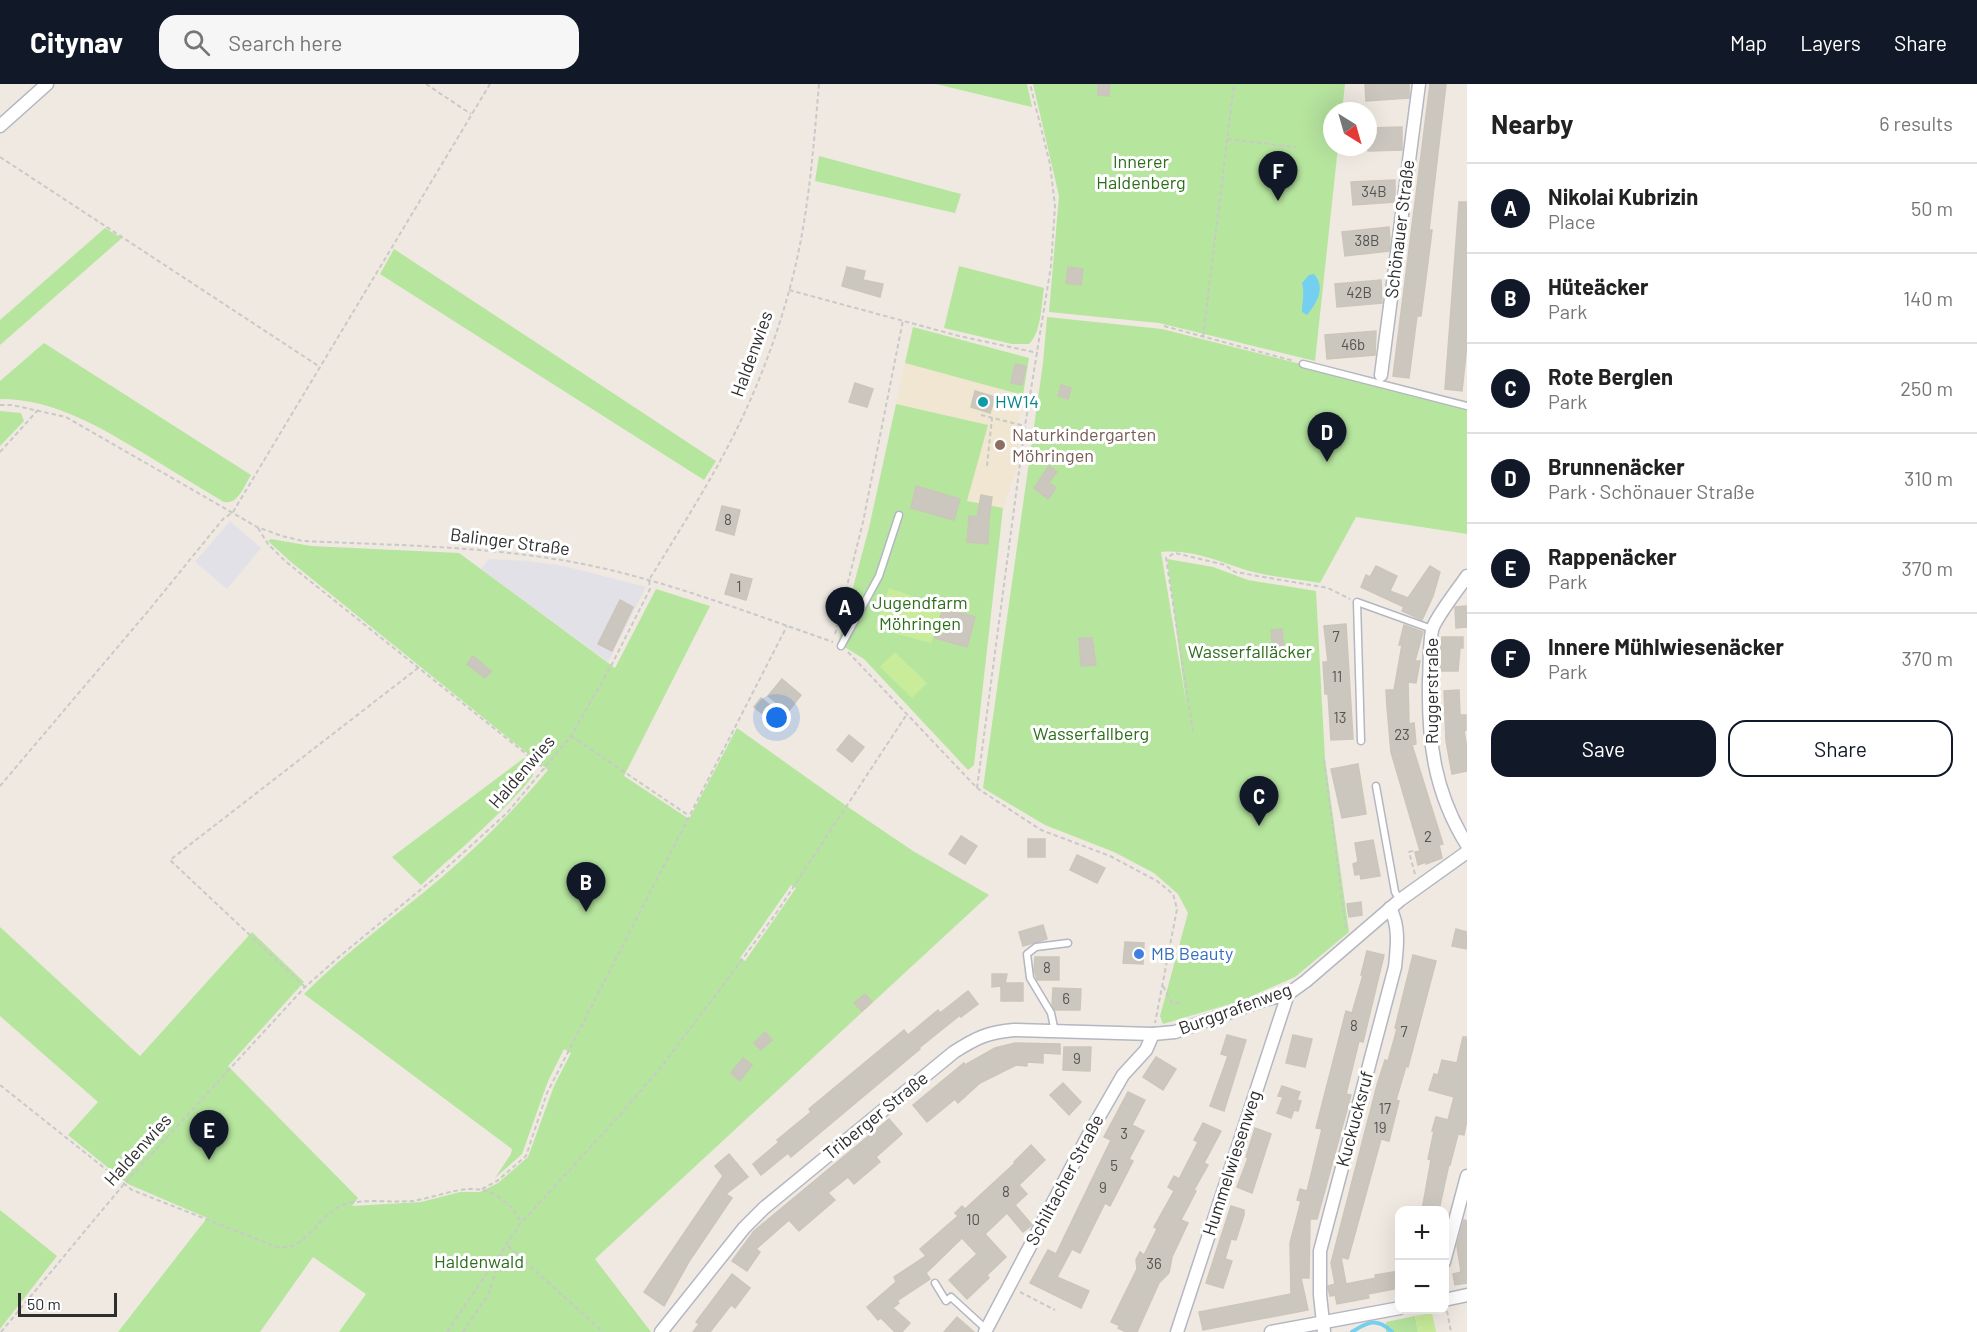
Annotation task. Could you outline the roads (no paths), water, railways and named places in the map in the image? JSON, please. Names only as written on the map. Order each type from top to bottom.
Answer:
[{"type":"street","points":[[0,126],[46,84]]},
{"type":"street","name":"Schönauer Straße","points":[[1382,375],[1419,84]]},
{"type":"street","name":"Ruggerstraße","points":[[1467,576],[1432,629],[1429,716],[1432,754],[1444,801],[1467,845]]},
{"type":"street","name":"Burggrafenweg","points":[[1153,1034],[1175,1032],[1264,1000],[1288,994],[1400,900],[1467,852]]},
{"type":"street","name":"Kuckucksruf","points":[[1323,1327],[1319,1274],[1320,1251],[1395,967],[1398,944],[1396,926],[1390,908]]},
{"type":"street","name":"Hummelwiesenweg","points":[[1177,1332],[1288,994]]},
{"type":"street","name":"Triberger Straße","points":[[661,1332],[744,1227],[764,1208],[954,1052],[977,1037],[1014,1030],[1153,1034]]},
{"type":"street","name":"Schiltacher Straße","points":[[986,1330],[1122,1075],[1146,1050],[1153,1034]]},
{"type":"street","points":[[1445,1260],[1467,1176]]},
{"type":"street","points":[[1449,1297],[1467,1296]]},
{"type":"street","points":[[1271,1332],[1323,1327],[1395,1309]]},
{"type":"lane","points":[[1303,364],[1467,406]]},
{"type":"lane","points":[[841,646],[879,576],[899,515]]},
{"type":"lane","points":[[1361,741],[1357,602],[1432,629]]},
{"type":"lane","points":[[1376,786],[1395,892],[1400,900]]},
{"type":"lane","points":[[1055,1032],[1051,1013],[1030,978],[1027,954],[1036,947],[1068,943]]},
{"type":"lane","points":[[935,1283],[946,1301],[951,1297],[986,1330]]},
{"type":"water","points":[[1314,274],[1318,279],[1320,290],[1314,306],[1307,315],[1302,312],[1302,283],[1309,275]]},
{"type":"waterway","points":[[1352,1332],[1372,1323],[1382,1324],[1392,1332]]},
{"type":"place","name":"Innere Mühlwiesenäcker","points":[[1278,201]]},
{"type":"place","name":"HW14","points":[[983,402]]},
{"type":"place","name":"Naturkindergarten Möhringen","points":[[1000,445]]},
{"type":"place","name":"Brunnenäcker","points":[[1327,462]]},
{"type":"place","name":"Nikolai Kubrizin","points":[[845,637]]},
{"type":"place","name":"Rote Berglen","points":[[1259,826]]},
{"type":"place","name":"Hüteäcker","points":[[586,912]]},
{"type":"place","name":"MB Beauty","points":[[1139,954]]},
{"type":"place","name":"Rappenäcker","points":[[209,1160]]},
{"type":"park label","name":"Innerer Haldenberg","points":[[1141,172]]},
{"type":"park label","name":"Jugendfarm Möhringen","points":[[920,613]]},
{"type":"park label","name":"Wasserfalläcker","points":[[1250,652]]},
{"type":"park label","name":"Wasserfallberg","points":[[1091,734]]},
{"type":"park label","name":"Haldenwald","points":[[479,1262]]}]
